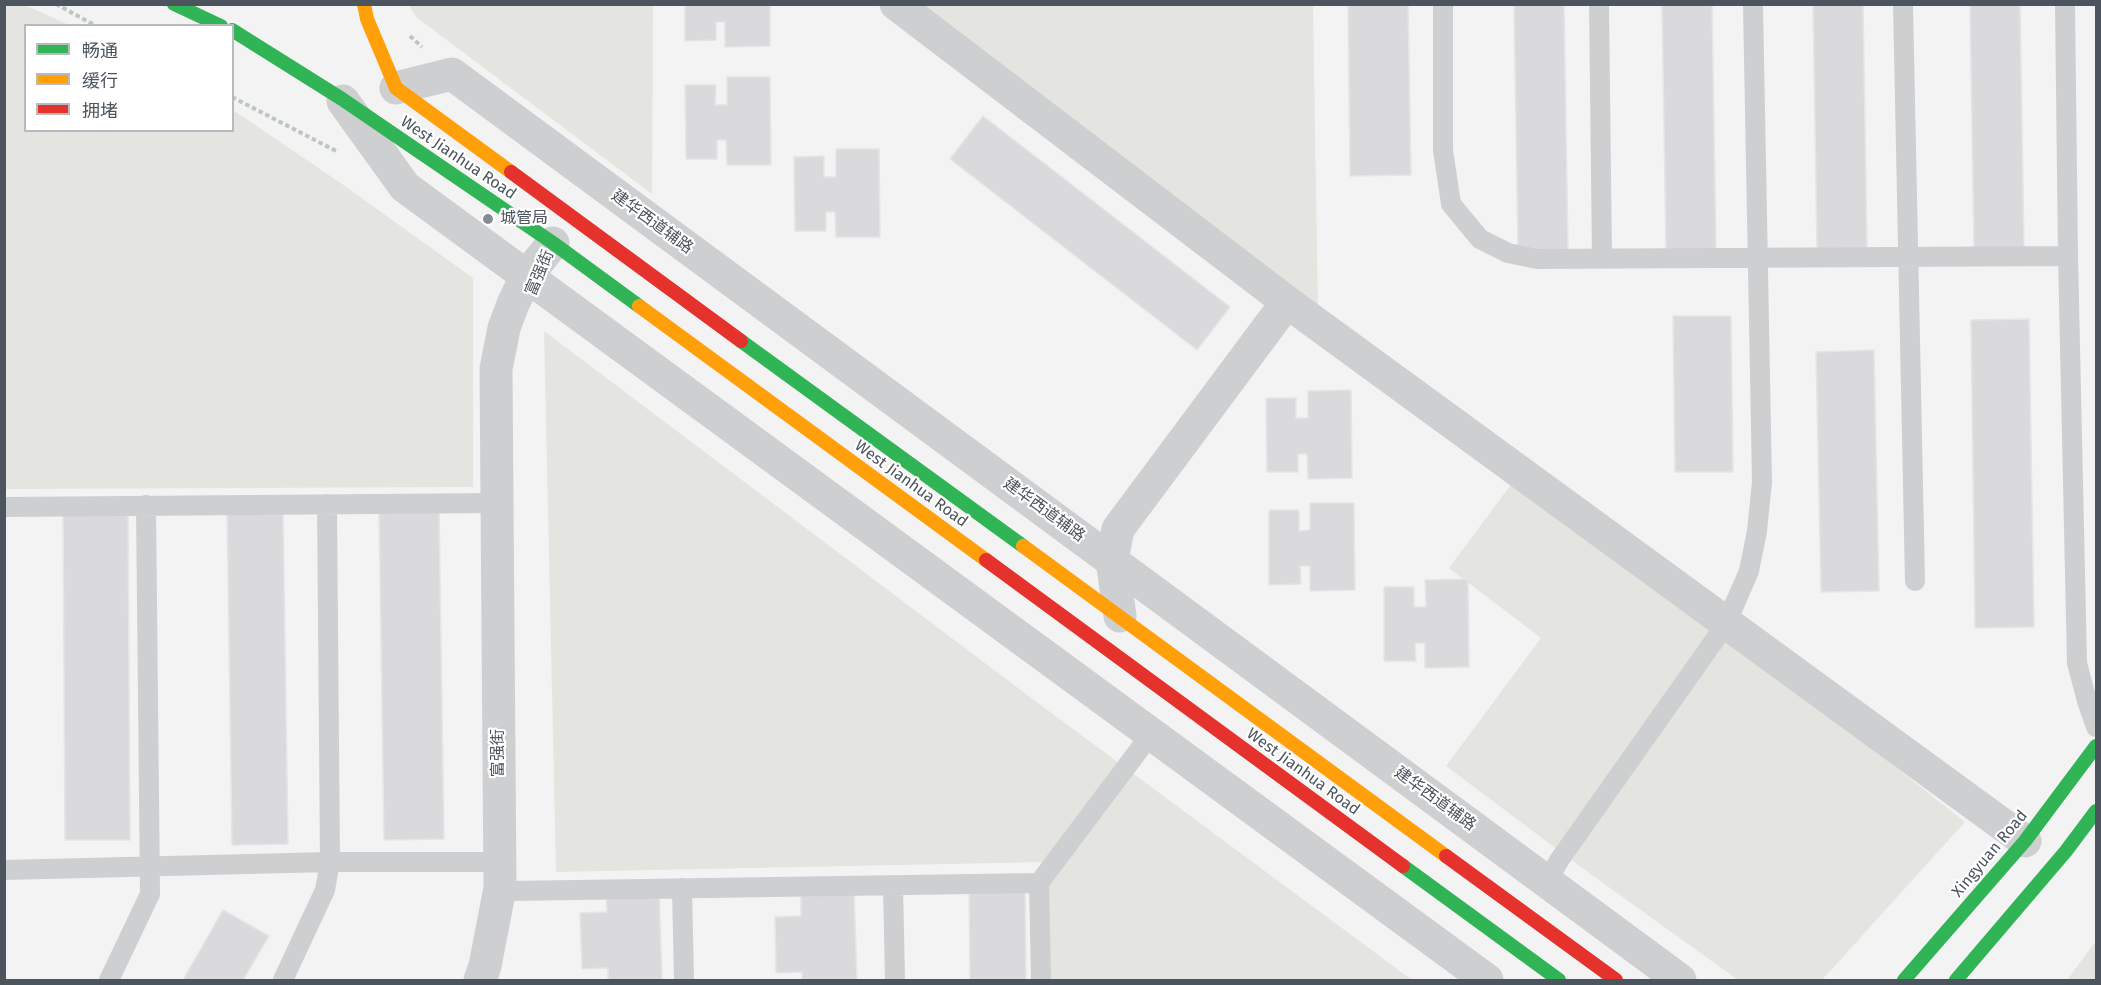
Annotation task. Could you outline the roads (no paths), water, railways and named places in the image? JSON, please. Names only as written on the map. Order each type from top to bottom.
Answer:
[{"type":"main road","points":[[174,4],[217,24]]},
{"type":"main road","name":"West Jianhua Road","points":[[364,4],[367,19],[396,88],[1616,981]]},
{"type":"main road","name":"West Jianhua Road","points":[[234,31],[342,99],[553,243],[1559,981]]},
{"type":"main road","name":"Xingyuan Road","points":[[1905,981],[2025,841],[2097,746]]},
{"type":"main road","points":[[1956,981],[2097,811]]},
{"type":"street","points":[[896,4],[1287,302],[2025,841]]},
{"type":"street","name":"建华西道辅路","points":[[396,88],[452,74],[1680,981]]},
{"type":"street","points":[[342,99],[405,187],[1487,981]]},
{"type":"street","name":"富强街","points":[[480,981],[503,881],[496,369],[504,328],[553,243]]},
{"type":"street","name":"富强街","points":[[491,981],[503,881],[505,375],[514,330],[531,280]]},
{"type":"street","points":[[1120,616],[1112,560],[1118,529],[1287,302]]},
{"type":"lane","points":[[1443,4],[1443,150],[1452,204],[1479,239],[1508,253],[1537,258],[2068,256]]},
{"type":"lane","points":[[1599,4],[1602,258]]},
{"type":"lane","points":[[1547,881],[1560,859],[1726,624],[1749,571],[1757,531],[1762,482],[1753,4]]},
{"type":"lane","points":[[1904,4],[1915,581]]},
{"type":"lane","points":[[2065,4],[2077,663],[2097,727]]},
{"type":"lane","points":[[4,507],[497,503]]},
{"type":"lane","points":[[283,981],[326,890],[330,862],[327,504]]},
{"type":"lane","points":[[109,981],[150,894],[146,505]]},
{"type":"lane","points":[[1041,981],[1039,883],[1151,734]]},
{"type":"lane","points":[[4,870],[330,862],[503,881],[682,888],[1039,883]]},
{"type":"lane","points":[[893,885],[895,981]]},
{"type":"lane","points":[[682,888],[684,981]]},
{"type":"place","name":"城管局","points":[[488,219]]}]
